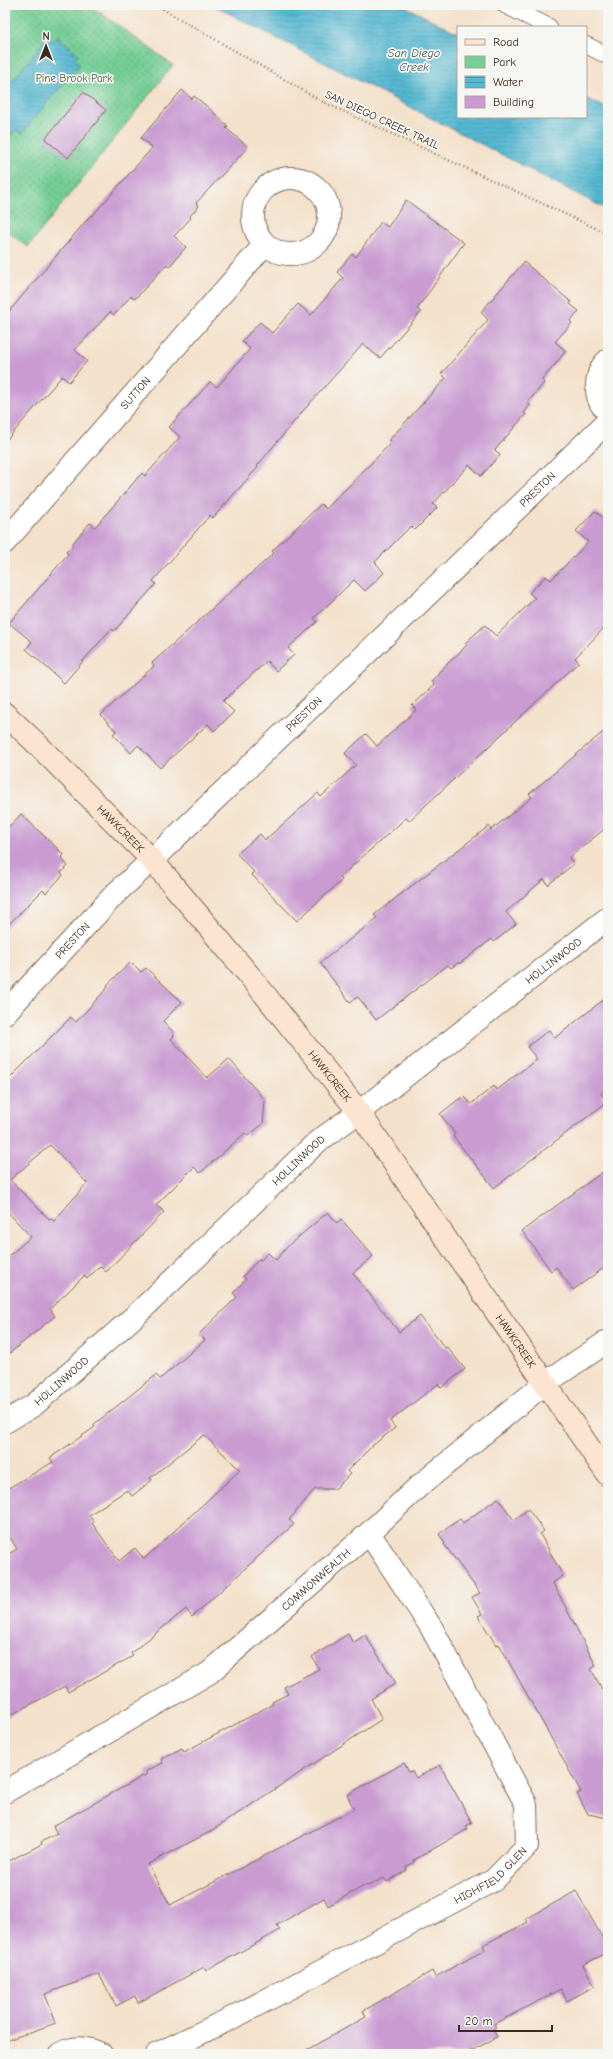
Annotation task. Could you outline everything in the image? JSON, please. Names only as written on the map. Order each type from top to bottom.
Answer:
[{"type":"street","name":"SUTTON","points":[[5,542],[265,244]]},
{"type":"street","points":[[608,360],[603,364],[596,382],[600,402],[608,412]]},
{"type":"street","name":"PRESTON","points":[[5,1013],[116,892],[152,860],[608,421]]},
{"type":"street","name":"HAWKCREEK","points":[[5,714],[34,741],[152,860],[249,975],[359,1112],[544,1384],[608,1475]]},
{"type":"street","name":"HOLLINWOOD","points":[[5,1422],[34,1405],[136,1315],[317,1142],[359,1112],[608,918]]},
{"type":"street","name":"COMMONWEALTH","points":[[5,1792],[209,1673],[369,1533],[418,1486],[544,1384],[608,1341]]},
{"type":"street","name":"HIGHFIELD GLEN","points":[[157,2054],[238,2016],[494,1880],[527,1846],[526,1804],[431,1627],[369,1533]]},
{"type":"street","points":[[60,2054],[74,2048],[88,2048],[100,2054]]},
{"type":"lane","points":[[505,5],[547,26]]},
{"type":"lane","points":[[587,46],[608,56]]},
{"type":"path","name":"SAN DIEGO CREEK TRAIL","points":[[156,5],[321,101],[608,234]]},
{"type":"green space","name":"Pine Brook Park","points":[[5,5],[90,5],[173,65],[28,247],[5,230]]},
{"type":"water","name":"San Diego Creek","points":[[213,5],[402,5],[457,32],[457,118],[587,118],[587,98],[608,109],[608,210]]},
{"type":"water","points":[[57,36],[78,54],[75,60],[80,64],[21,134],[17,130],[11,135],[5,131],[5,89],[48,37],[53,41]]},
{"type":"building","points":[[182,90],[192,99],[194,96],[209,108],[228,126],[226,128],[248,147],[196,203],[199,206],[190,216],[191,218],[174,236],[186,247],[169,267],[167,264],[135,299],[131,296],[114,315],[110,312],[75,350],[87,361],[69,382],[62,376],[5,442],[5,316],[91,215],[92,216],[152,148],[141,138]]},
{"type":"building","points":[[83,92],[106,110],[68,158],[45,139]]},
{"type":"building","points":[[406,200],[464,243],[417,309],[421,312],[380,358],[363,344],[303,411],[257,466],[258,467],[213,518],[210,515],[153,581],[156,584],[114,631],[111,629],[64,683],[26,649],[32,642],[9,623],[68,554],[66,552],[90,523],[95,527],[142,473],[145,476],[180,437],[169,427],[210,382],[217,387],[250,349],[242,341],[260,322],[272,333],[298,304],[311,315],[343,278],[337,272],[352,254],[356,257],[381,222],[388,227]]},
{"type":"building","points":[[524,262],[571,302],[570,304],[579,311],[570,321],[572,323],[555,342],[566,351],[542,380],[544,383],[527,403],[530,405],[524,413],[526,414],[495,450],[500,455],[481,476],[469,465],[433,504],[437,508],[415,530],[411,526],[375,562],[384,573],[365,591],[354,580],[314,618],[317,622],[288,648],[294,655],[276,671],[267,661],[223,701],[234,712],[214,731],[208,724],[160,768],[138,745],[131,753],[113,734],[116,731],[101,715],[154,666],[152,663],[274,553],[272,551],[321,504],[326,509],[391,443],[389,440],[446,378],[441,374],[488,320],[481,312]]},
{"type":"building","points":[[595,511],[608,521],[608,624],[575,658],[579,662],[409,821],[406,818],[340,877],[342,880],[297,921],[251,874],[254,872],[237,854],[260,834],[265,840],[318,793],[321,797],[356,765],[345,753],[366,734],[377,746],[416,710],[412,706],[434,685],[431,681],[467,645],[465,643],[485,625],[496,636],[535,598],[529,593],[546,576],[551,580],[588,542],[576,531]]},
{"type":"building","points":[[608,728],[608,826],[569,858],[574,864],[548,885],[544,879],[506,912],[516,924],[494,942],[492,939],[459,964],[459,962],[451,968],[448,965],[376,1020],[358,997],[350,1002],[320,963],[377,918],[374,915],[489,826],[491,830],[532,797],[529,794]]},
{"type":"building","points":[[21,814],[64,855],[61,858],[68,866],[61,873],[63,875],[46,893],[43,890],[5,928],[5,831]]},
{"type":"building","points":[[131,962],[141,972],[146,968],[182,1002],[163,1021],[174,1033],[172,1034],[174,1036],[171,1039],[207,1078],[229,1059],[265,1100],[263,1124],[248,1136],[245,1133],[200,1173],[194,1167],[156,1205],[164,1212],[106,1272],[100,1266],[87,1279],[84,1276],[50,1309],[55,1316],[5,1357],[5,1259],[31,1237],[5,1209],[5,1083],[71,1017],[76,1022],[108,987],[107,985]],"holes":[[[50,1145],[87,1183],[54,1221],[50,1218],[49,1219],[10,1180]]]},
{"type":"building","points":[[608,996],[608,1088],[601,1094],[607,1102],[494,1188],[453,1136],[455,1134],[440,1114],[459,1099],[465,1097],[471,1104],[494,1086],[497,1090],[537,1059],[527,1047],[549,1030],[555,1038]]},
{"type":"building","points":[[608,1168],[608,1265],[573,1290],[556,1267],[551,1271],[522,1231]]},
{"type":"building","points":[[328,1212],[337,1223],[341,1219],[373,1256],[353,1273],[399,1332],[420,1316],[445,1348],[447,1347],[465,1369],[441,1388],[438,1384],[390,1421],[395,1428],[373,1445],[347,1471],[350,1474],[335,1489],[315,1489],[289,1520],[294,1524],[192,1617],[186,1609],[131,1653],[133,1656],[68,1692],[65,1686],[5,1718],[5,1556],[17,1549],[5,1529],[5,1490],[53,1462],[50,1458],[95,1427],[93,1425],[156,1375],[160,1379],[205,1340],[199,1334],[237,1297],[233,1293],[246,1279],[243,1276],[259,1259],[261,1260],[268,1253],[276,1260],[289,1245]],"holes":[[[204,1435],[240,1470],[144,1559],[135,1548],[119,1561],[92,1523],[94,1522],[89,1515],[127,1490],[132,1496],[152,1480],[150,1478]]]},
{"type":"building","points":[[498,1498],[514,1520],[528,1509],[544,1531],[540,1534],[563,1576],[553,1583],[596,1666],[591,1669],[608,1700],[608,1818],[588,1814],[577,1794],[581,1792],[499,1644],[496,1645],[478,1616],[482,1614],[472,1597],[480,1593],[444,1544],[445,1543],[439,1534],[460,1519],[463,1523]]},
{"type":"building","points":[[348,1634],[353,1643],[365,1635],[396,1683],[371,1699],[382,1719],[208,1833],[148,1864],[170,1905],[354,1809],[347,1795],[404,1763],[409,1772],[412,1771],[416,1778],[440,1765],[472,1823],[466,1826],[468,1829],[414,1860],[415,1862],[406,1867],[407,1870],[387,1882],[384,1878],[368,1886],[366,1885],[328,1906],[324,1898],[277,1925],[280,1930],[206,1971],[204,1967],[138,2003],[135,1996],[116,2006],[99,1974],[45,1994],[56,2023],[5,2041],[5,1863],[42,1844],[41,1842],[57,1834],[53,1826],[147,1774],[146,1771],[163,1763],[161,1759],[182,1748],[184,1752],[273,1704],[272,1702],[288,1694],[284,1687],[319,1669],[312,1657]]},
{"type":"building","points":[[576,1891],[608,1948],[608,1952],[583,1965],[595,1986],[567,2001],[561,1989],[494,2024],[496,2028],[493,2029],[497,2037],[466,2054],[299,2054],[366,2017],[363,2011],[432,1971],[435,1977],[485,1950],[483,1945],[528,1922],[526,1919]]}]
